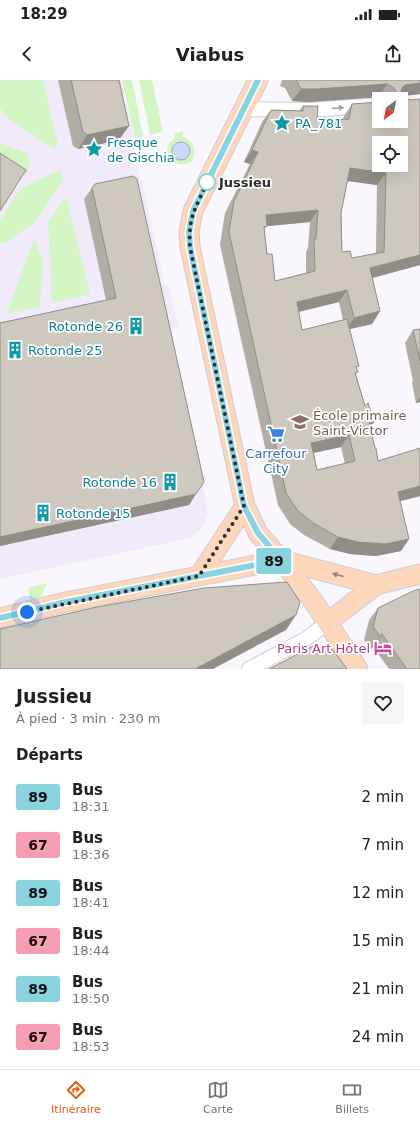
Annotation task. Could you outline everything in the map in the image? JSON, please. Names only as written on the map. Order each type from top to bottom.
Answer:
[{"type":"street","points":[[258,80],[193,211],[189,232],[190,247],[244,506],[258,533],[281,560],[328,622],[358,669]]},
{"type":"street","points":[[243,110],[309,110],[372,106]]},
{"type":"street","points":[[199,576],[244,506]]},
{"type":"street","points":[[0,618],[66,602],[281,560],[376,585]]},
{"type":"street","points":[[249,669],[306,639],[376,585],[420,574]]},
{"type":"shaded area","points":[[0,80],[121,80],[134,138],[132,139],[140,180],[142,180],[165,286],[168,285],[179,327],[169,330],[208,511],[201,529],[190,538],[0,579]]},
{"type":"green space","points":[[0,80],[43,80],[58,145],[54,149],[8,119],[0,108]]},
{"type":"green space","points":[[122,80],[132,80],[143,136],[135,138]]},
{"type":"green space","points":[[139,80],[152,80],[163,132],[150,135]]},
{"type":"green space","points":[[183,131],[183,137],[193,144],[195,151],[194,155],[191,162],[187,164],[176,164],[166,153],[169,143],[175,138],[175,133]],"holes":[[[174,145],[190,149],[190,155],[172,151]]]},
{"type":"green space","points":[[0,143],[27,153],[30,165],[27,174],[0,173]]},
{"type":"green space","points":[[61,170],[63,180],[35,222],[5,243],[0,244],[0,220],[20,189]]},
{"type":"green space","points":[[66,197],[90,294],[52,303],[48,222]]},
{"type":"green space","points":[[34,238],[43,261],[40,307],[7,314]]},
{"type":"green space","points":[[47,583],[41,597],[30,600],[28,588]]},
{"type":"water","points":[[177,142],[185,142],[190,147],[188,158],[185,160],[177,160],[172,155],[172,147]]},
{"type":"building","points":[[71,80],[119,80],[129,126],[87,135],[83,132]]},
{"type":"building","points":[[296,80],[420,80],[420,83],[405,85],[401,92],[396,92],[394,88],[387,84],[301,89]]},
{"type":"building","points":[[408,99],[420,99],[420,255],[370,268],[380,311],[354,318],[347,290],[297,302],[302,330],[347,319],[359,366],[356,367],[358,372],[355,373],[365,406],[368,403],[374,422],[369,423],[378,461],[420,448],[420,486],[398,492],[409,539],[385,544],[358,542],[338,537],[313,523],[298,511],[286,493],[229,232],[234,201],[258,152],[252,150],[271,110],[303,111],[303,106],[318,106],[317,121],[349,119],[352,104],[372,103],[372,128],[408,128]],"holes":[[[372,136],[408,136],[408,172],[379,172],[386,173],[384,252],[352,258],[350,251],[342,252],[341,213],[350,168],[372,171]],[[318,210],[316,239],[314,239],[315,271],[275,281],[272,254],[267,254],[264,227],[267,226],[266,215]],[[349,435],[355,461],[317,470],[311,443]]]},
{"type":"building","points":[[0,153],[26,170],[0,211]]},
{"type":"building","points":[[133,176],[137,179],[204,482],[196,494],[0,537],[0,323],[116,298],[92,188],[95,184]]},
{"type":"building","points":[[420,329],[420,361],[413,330]]},
{"type":"building","points":[[287,582],[300,602],[296,615],[195,669],[0,669],[0,629],[97,607],[204,588]]},
{"type":"building","points":[[420,589],[420,669],[407,669],[382,634],[380,636],[373,627],[378,608]]},
{"type":"building","points":[[313,646],[333,650],[347,669],[269,669]]},
{"type":"bus line","name":"89","points":[[0,618],[66,602],[281,560],[258,533],[244,506],[190,247],[189,232],[193,211],[258,80]]},
{"type":"place","name":"PA_781","points":[[282,123]]},
{"type":"place","name":"Fresque de Gischia","points":[[94,149]]},
{"type":"place","name":"Jussieu","points":[[207,182]]},
{"type":"place","name":"Rotonde 26","points":[[136,326]]},
{"type":"place","name":"Rotonde 25","points":[[15,350]]},
{"type":"place","name":"École primaire Saint-Victor","points":[[300,422]]},
{"type":"place","name":"Carrefour City","points":[[276,434]]},
{"type":"place","name":"Rotonde 16","points":[[170,482]]},
{"type":"place","name":"Rotonde 15","points":[[43,513]]},
{"type":"place","name":"Paris Art Hôtel","points":[[383,648]]},
{"type":"route","points":[[27,612],[66,602],[199,576],[244,506],[190,247],[190,221],[193,211],[207,182]]}]
